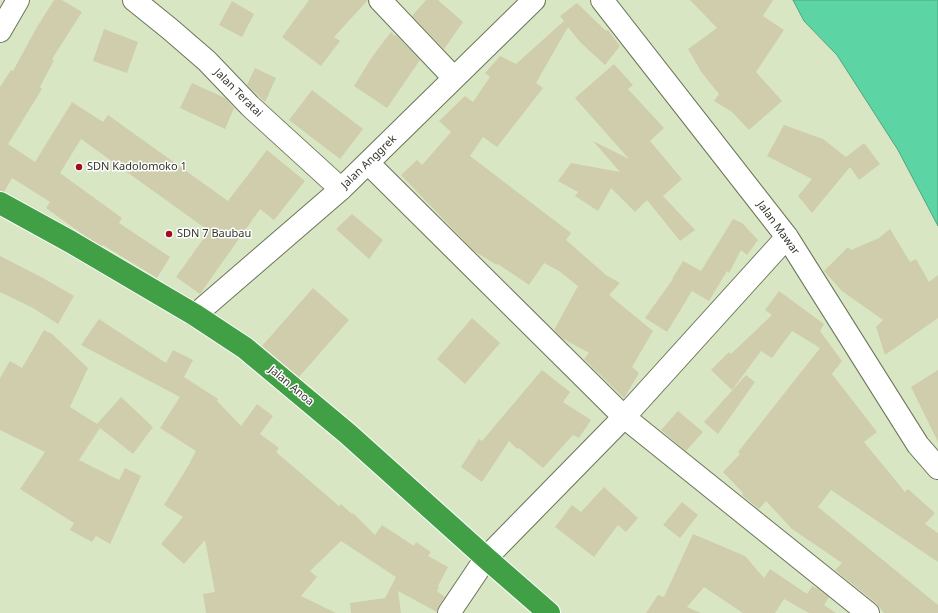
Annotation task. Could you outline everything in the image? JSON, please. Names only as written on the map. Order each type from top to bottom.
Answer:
[{"type":"highway","name":"Jalan Anoa","points":[[0,203],[71,242],[195,315],[245,348],[330,419],[549,613]]},
{"type":"street","points":[[0,31],[18,0]]},
{"type":"street","name":"Jalan Teratai","points":[[134,0],[207,61],[250,106],[341,189]]},
{"type":"street","points":[[380,0],[454,78]]},
{"type":"street","name":"Jalan Anggrek","points":[[195,315],[341,189],[534,0]]},
{"type":"street","name":"Jalan Mawar","points":[[602,0],[787,237],[918,444],[938,468]]},
{"type":"street","points":[[368,163],[624,417],[868,613]]},
{"type":"street","points":[[449,613],[486,558],[624,417],[787,237]]},
{"type":"shaded area","points":[[793,0],[938,0],[938,226],[898,150],[837,55],[804,21]]},
{"type":"building","points":[[54,0],[62,0],[82,12],[52,59],[54,60],[40,87],[42,89],[8,144],[35,162],[72,102],[103,122],[108,115],[228,201],[267,150],[305,181],[274,220],[260,209],[200,294],[176,277],[209,231],[81,139],[60,173],[122,218],[119,223],[170,257],[157,278],[103,245],[102,246],[85,236],[46,208],[50,202],[12,178],[4,192],[0,191],[0,87],[11,70],[13,71],[37,27]]},
{"type":"building","points":[[309,0],[368,0],[334,37],[340,41],[321,66],[282,37]]},
{"type":"building","points":[[426,0],[438,0],[463,22],[444,49],[412,16]]},
{"type":"building","points":[[690,0],[773,0],[763,16],[784,30],[756,72],[782,101],[749,130],[732,112],[714,101],[719,94],[702,73],[688,49],[717,28]]},
{"type":"building","points":[[232,1],[254,14],[242,37],[219,25]]},
{"type":"building","points":[[577,3],[606,31],[608,30],[620,46],[605,65],[580,42],[568,27],[536,83],[543,88],[497,147],[483,137],[470,156],[571,233],[566,240],[606,275],[620,283],[609,295],[653,331],[632,367],[639,373],[624,398],[584,359],[589,353],[562,338],[554,330],[578,286],[559,271],[544,263],[529,285],[498,264],[497,265],[474,251],[401,175],[417,160],[422,165],[451,132],[439,121],[465,96],[473,102],[490,77],[485,73],[500,56],[516,64],[564,21],[560,16]]},
{"type":"building","points":[[104,29],[138,42],[127,73],[93,61]]},
{"type":"building","points":[[391,32],[395,36],[396,35],[420,60],[387,108],[354,86],[372,57]]},
{"type":"building","points":[[614,64],[633,85],[628,89],[664,128],[650,141],[682,179],[663,196],[695,230],[680,241],[647,200],[635,212],[611,188],[598,211],[575,196],[578,192],[558,181],[571,163],[620,172],[593,141],[629,159],[575,98]]},
{"type":"building","points":[[255,68],[276,78],[265,102],[247,85]]},
{"type":"building","points":[[192,83],[225,98],[234,108],[225,129],[180,108]]},
{"type":"building","points":[[312,90],[363,129],[340,159],[289,120]]},
{"type":"building","points":[[784,125],[823,139],[846,157],[864,143],[880,164],[859,180],[850,167],[812,213],[798,196],[812,179],[767,156]]},
{"type":"building","points":[[352,214],[383,240],[369,259],[336,229]]},
{"type":"building","points":[[733,219],[742,223],[758,240],[747,255],[741,250],[729,273],[727,271],[709,301],[692,291],[667,332],[645,318],[673,279],[683,261],[701,271]]},
{"type":"building","points":[[890,229],[910,262],[916,259],[929,282],[938,275],[938,318],[885,355],[876,327],[883,320],[842,291],[824,271],[848,247],[851,250],[879,238]]},
{"type":"building","points":[[0,256],[74,296],[58,324],[33,308],[0,292]]},
{"type":"building","points":[[313,288],[349,320],[299,377],[262,346]]},
{"type":"building","points":[[779,291],[824,324],[820,331],[842,361],[832,374],[877,432],[864,442],[905,492],[908,489],[935,513],[925,524],[938,533],[938,562],[831,490],[818,507],[938,605],[938,613],[884,613],[876,603],[835,570],[842,563],[792,529],[766,501],[759,509],[742,495],[743,493],[723,472],[740,454],[738,452],[820,348],[792,331],[772,358],[761,351],[732,390],[711,370],[729,352],[731,354],[772,315],[765,310]]},
{"type":"building","points":[[472,318],[500,343],[465,384],[437,359]]},
{"type":"building","points":[[99,319],[166,363],[173,350],[193,360],[184,377],[218,399],[217,401],[241,426],[257,404],[273,416],[260,434],[279,448],[276,452],[339,506],[341,504],[352,514],[353,513],[375,535],[382,525],[414,546],[416,542],[431,552],[428,556],[448,567],[438,586],[437,591],[445,597],[437,612],[398,591],[401,613],[351,613],[350,603],[385,598],[396,577],[341,541],[310,571],[317,577],[301,596],[336,613],[206,613],[203,594],[215,592],[205,540],[184,564],[161,544],[183,517],[164,505],[196,451],[160,428],[180,397],[81,345]]},
{"type":"building","points":[[44,330],[52,334],[88,368],[70,407],[97,424],[121,397],[153,427],[133,454],[100,428],[79,460],[119,480],[125,468],[141,476],[110,544],[96,536],[92,542],[70,530],[74,523],[20,489],[45,452],[0,430],[0,378],[10,361],[22,368]]},
{"type":"building","points":[[542,370],[570,392],[563,402],[591,420],[579,438],[573,435],[543,468],[519,448],[517,449],[509,441],[482,482],[461,467],[479,439],[482,441]]},
{"type":"building","points":[[938,370],[938,442],[911,387]]},
{"type":"building","points":[[746,375],[755,382],[718,434],[704,422]]},
{"type":"building","points":[[678,411],[703,432],[686,451],[661,430]]},
{"type":"building","points":[[604,487],[638,518],[626,532],[618,525],[594,557],[555,527],[572,505],[581,512]]},
{"type":"building","points":[[682,502],[698,515],[680,538],[663,525]]},
{"type":"building","points":[[693,534],[745,556],[764,578],[770,569],[807,594],[812,586],[818,589],[829,597],[824,605],[836,613],[809,613],[784,599],[775,613],[743,613],[704,587],[687,607],[701,613],[646,613],[658,595],[664,597]]},
{"type":"place","name":"SDN Kadolomoko 1","points":[[79,167]]},
{"type":"place","name":"SDN 7 Baubau","points":[[169,234]]}]
